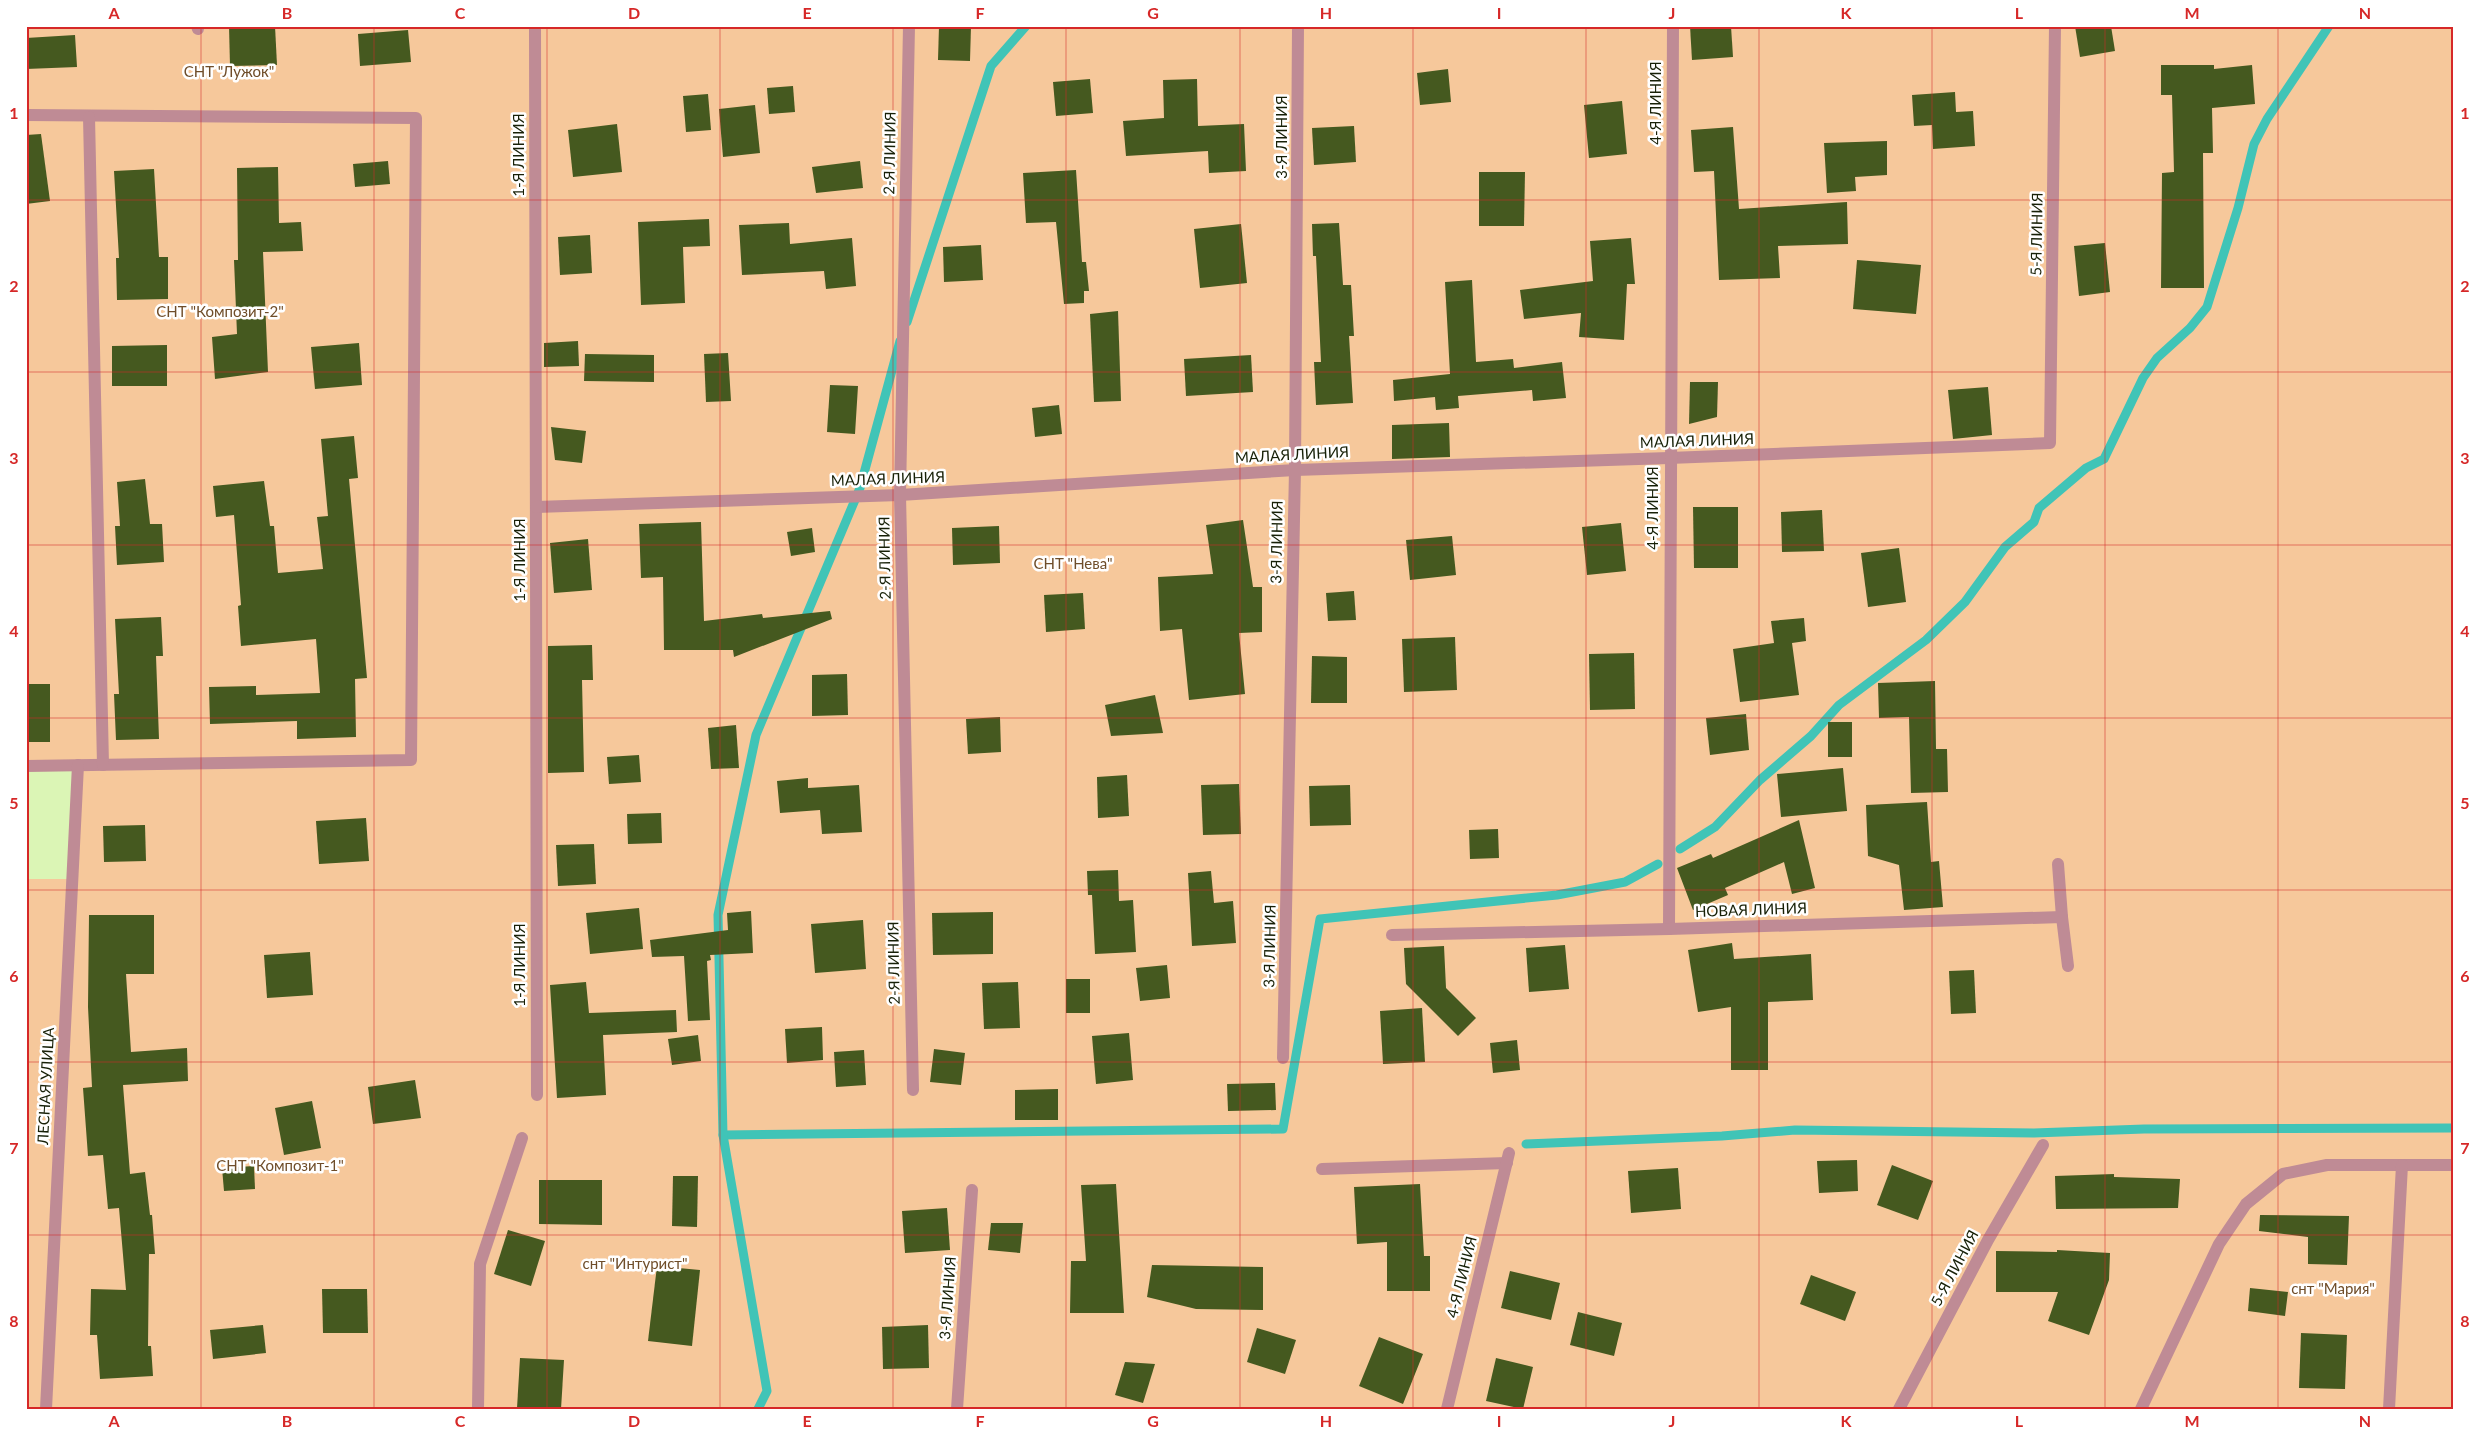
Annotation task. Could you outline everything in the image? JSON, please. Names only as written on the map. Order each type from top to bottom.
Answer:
[{"type":"street","name":"1-Я ЛИНИЯ","points":[[535,26],[537,1095]]},
{"type":"street","name":"2-Я ЛИНИЯ","points":[[909,26],[900,496],[913,1090]]},
{"type":"street","name":"3-Я ЛИНИЯ","points":[[1283,1058],[1295,470],[1298,26]]},
{"type":"street","name":"4-Я ЛИНИЯ","points":[[1669,929],[1669,458],[1672,26]]},
{"type":"street","name":"5-Я ЛИНИЯ","points":[[2050,442],[2055,26]]},
{"type":"street","points":[[26,115],[89,117],[416,118],[411,760],[26,766]]},
{"type":"street","points":[[89,117],[103,765]]},
{"type":"street","name":"МАЛАЯ ЛИНИЯ","points":[[536,507],[900,496],[1295,470],[1669,458],[2050,442]]},
{"type":"street","name":"ЛЕСНАЯ УЛИЦА","points":[[46,1409],[78,765]]},
{"type":"street","points":[[2058,864],[2068,966]]},
{"type":"street","name":"НОВАЯ ЛИНИЯ","points":[[1392,934],[1669,929],[2062,917]]},
{"type":"street","points":[[478,1409],[480,1264],[522,1138]]},
{"type":"street","name":"5-Я ЛИНИЯ","points":[[1899,1409],[1988,1240],[2042,1145]]},
{"type":"street","name":"4-Я ЛИНИЯ","points":[[1322,1168],[1508,1158],[1447,1409]]},
{"type":"street","points":[[2141,1409],[2219,1244],[2246,1204],[2283,1174],[2327,1165],[2453,1165]]},
{"type":"street","points":[[2389,1409],[2402,1166]]},
{"type":"street","name":"3-Я ЛИНИЯ","points":[[957,1409],[972,1190]]},
{"type":"green space","points":[[26,26],[2453,26],[2453,1409],[26,1409],[26,879],[72,879],[78,765],[26,766]]},
{"type":"building","points":[[229,26],[275,26],[277,65],[230,66]]},
{"type":"building","points":[[939,26],[971,26],[970,61],[938,60]]},
{"type":"building","points":[[1690,26],[1731,26],[1733,57],[1692,60]]},
{"type":"building","points":[[2075,26],[2111,26],[2115,51],[2080,57]]},
{"type":"building","points":[[408,30],[411,62],[360,66],[358,34]]},
{"type":"building","points":[[75,35],[77,67],[26,69],[26,38]]},
{"type":"building","points":[[2161,65],[2214,65],[2214,69],[2252,65],[2255,104],[2212,108],[2213,153],[2203,153],[2204,288],[2161,288],[2162,173],[2174,172],[2172,95],[2161,95]]},
{"type":"building","points":[[1448,69],[1451,102],[1420,105],[1417,73]]},
{"type":"building","points":[[1090,79],[1093,113],[1056,116],[1053,82]]},
{"type":"building","points":[[1197,79],[1198,126],[1244,124],[1246,171],[1209,173],[1208,151],[1126,156],[1123,121],[1164,118],[1163,80]]},
{"type":"building","points":[[793,86],[795,112],[769,114],[767,88]]},
{"type":"building","points":[[1955,92],[1956,112],[1973,111],[1975,146],[1933,149],[1932,125],[1914,126],[1912,95]]},
{"type":"building","points":[[708,94],[711,130],[686,132],[683,96]]},
{"type":"building","points":[[1622,101],[1627,154],[1589,158],[1584,105]]},
{"type":"building","points":[[755,105],[760,153],[723,157],[719,109]]},
{"type":"building","points":[[617,124],[622,172],[573,177],[568,130]]},
{"type":"building","points":[[1354,126],[1356,162],[1314,165],[1312,128]]},
{"type":"building","points":[[1733,127],[1739,209],[1847,202],[1848,244],[1778,246],[1780,278],[1719,280],[1714,171],[1694,172],[1691,130]]},
{"type":"building","points":[[41,134],[50,201],[26,204],[26,135]]},
{"type":"building","points":[[1887,141],[1887,175],[1855,177],[1856,191],[1827,193],[1824,143]]},
{"type":"building","points":[[388,161],[390,184],[355,187],[353,164]]},
{"type":"building","points":[[860,161],[863,188],[816,193],[812,167]]},
{"type":"building","points":[[278,167],[279,223],[301,222],[303,251],[263,252],[268,372],[215,379],[212,337],[237,334],[234,260],[238,260],[237,168]]},
{"type":"building","points":[[154,169],[159,257],[168,257],[168,299],[117,300],[116,258],[119,258],[114,171]]},
{"type":"building","points":[[1076,170],[1082,262],[1086,262],[1089,291],[1084,291],[1084,303],[1064,304],[1056,222],[1026,223],[1023,173]]},
{"type":"building","points":[[1479,172],[1525,172],[1524,226],[1479,226]]},
{"type":"building","points":[[709,219],[710,246],[683,247],[685,303],[641,305],[638,222]]},
{"type":"building","points":[[789,223],[790,244],[852,238],[856,286],[826,289],[824,271],[742,275],[739,225]]},
{"type":"building","points":[[1339,223],[1343,285],[1351,285],[1354,336],[1349,336],[1353,403],[1316,405],[1314,362],[1321,362],[1316,256],[1313,256],[1312,224]]},
{"type":"building","points":[[1241,224],[1247,283],[1200,288],[1194,229]]},
{"type":"building","points":[[590,235],[592,273],[560,275],[558,237]]},
{"type":"building","points":[[1631,238],[1635,284],[1627,284],[1624,340],[1579,337],[1581,313],[1524,319],[1520,290],[1593,281],[1590,241]]},
{"type":"building","points":[[2105,243],[2110,292],[2079,296],[2074,246]]},
{"type":"building","points":[[981,245],[983,280],[944,282],[943,247]]},
{"type":"building","points":[[1857,260],[1921,265],[1916,314],[1853,309]]},
{"type":"building","points":[[1472,280],[1476,362],[1513,359],[1514,368],[1562,362],[1566,398],[1533,401],[1532,390],[1458,396],[1459,408],[1436,410],[1435,397],[1394,401],[1393,380],[1450,374],[1445,282]]},
{"type":"building","points":[[1118,311],[1121,401],[1094,402],[1090,314]]},
{"type":"building","points":[[578,341],[579,366],[544,367],[544,343]]},
{"type":"building","points":[[359,343],[362,385],[315,389],[311,347]]},
{"type":"building","points":[[167,345],[167,386],[112,386],[112,346]]},
{"type":"building","points":[[728,353],[731,401],[706,402],[704,354]]},
{"type":"building","points":[[585,354],[654,355],[654,382],[584,381]]},
{"type":"building","points":[[1251,355],[1253,392],[1186,396],[1184,359]]},
{"type":"building","points":[[1690,382],[1718,382],[1717,417],[1689,424]]},
{"type":"building","points":[[830,385],[858,386],[855,434],[827,432]]},
{"type":"building","points":[[1988,387],[1992,435],[1953,439],[1948,390]]},
{"type":"building","points":[[1059,405],[1062,434],[1035,437],[1032,408]]},
{"type":"building","points":[[1449,423],[1450,457],[1392,459],[1392,425]]},
{"type":"building","points":[[551,427],[586,431],[582,463],[555,460]]},
{"type":"building","points":[[354,436],[358,478],[349,479],[367,678],[355,679],[356,737],[297,739],[297,721],[210,724],[209,687],[256,686],[256,695],[320,693],[316,639],[241,646],[238,606],[241,605],[234,515],[216,517],[213,486],[264,481],[270,526],[274,526],[278,573],[323,569],[317,517],[328,516],[321,439]]},
{"type":"building","points":[[145,479],[150,524],[162,524],[164,562],[117,565],[115,526],[120,526],[117,482]]},
{"type":"building","points":[[1693,507],[1738,507],[1738,568],[1694,568]]},
{"type":"building","points":[[1822,510],[1824,551],[1782,552],[1781,512]]},
{"type":"building","points":[[1243,520],[1253,587],[1262,587],[1262,632],[1239,633],[1245,694],[1189,700],[1182,629],[1160,631],[1158,577],[1213,574],[1206,525]]},
{"type":"building","points":[[701,522],[704,621],[762,614],[763,618],[830,611],[832,619],[734,657],[733,650],[664,650],[663,577],[641,578],[639,524]]},
{"type":"building","points":[[1621,523],[1626,571],[1587,575],[1582,527]]},
{"type":"building","points":[[999,526],[1000,563],[953,565],[952,528]]},
{"type":"building","points":[[812,528],[815,552],[791,556],[787,532]]},
{"type":"building","points":[[1452,536],[1456,575],[1410,580],[1406,540]]},
{"type":"building","points":[[588,539],[592,590],[554,593],[550,543]]},
{"type":"building","points":[[1899,548],[1906,602],[1868,607],[1861,553]]},
{"type":"building","points":[[1354,591],[1356,620],[1328,621],[1326,593]]},
{"type":"building","points":[[1083,593],[1085,629],[1046,632],[1044,595]]},
{"type":"building","points":[[161,617],[163,656],[156,656],[159,739],[116,740],[114,694],[119,694],[115,619]]},
{"type":"building","points":[[1804,618],[1806,641],[1792,643],[1799,695],[1740,702],[1733,649],[1774,643],[1771,621]]},
{"type":"building","points":[[1455,637],[1457,690],[1404,692],[1402,639]]},
{"type":"building","points":[[592,645],[593,680],[582,680],[584,772],[548,773],[548,646]]},
{"type":"building","points":[[1634,653],[1635,709],[1590,710],[1589,654]]},
{"type":"building","points":[[1312,656],[1347,657],[1347,703],[1311,703]]},
{"type":"building","points":[[847,674],[848,715],[812,716],[812,675]]},
{"type":"building","points":[[1935,681],[1936,749],[1947,749],[1948,792],[1911,793],[1909,717],[1879,718],[1878,683]]},
{"type":"building","points":[[26,684],[50,684],[50,742],[26,742]]},
{"type":"building","points":[[1155,695],[1163,733],[1111,736],[1105,705]]},
{"type":"building","points":[[1746,714],[1749,750],[1710,755],[1706,718]]},
{"type":"building","points":[[1000,717],[1001,752],[968,754],[966,719]]},
{"type":"building","points":[[1828,722],[1852,722],[1852,757],[1828,757]]},
{"type":"building","points":[[736,725],[739,768],[711,769],[708,728]]},
{"type":"building","points":[[639,755],[641,782],[609,784],[607,757]]},
{"type":"building","points":[[1843,768],[1847,811],[1781,817],[1777,774]]},
{"type":"building","points":[[1127,775],[1129,816],[1098,818],[1097,777]]},
{"type":"building","points":[[808,778],[808,788],[859,785],[862,832],[822,834],[820,810],[780,813],[777,781]]},
{"type":"building","points":[[1239,784],[1241,834],[1203,835],[1201,785]]},
{"type":"building","points":[[1350,785],[1351,825],[1310,826],[1309,786]]},
{"type":"building","points":[[1927,802],[1931,862],[1939,861],[1943,907],[1904,910],[1899,865],[1868,856],[1866,805]]},
{"type":"building","points":[[661,813],[662,843],[628,844],[627,814]]},
{"type":"building","points":[[366,818],[369,861],[319,864],[316,821]]},
{"type":"building","points":[[1799,820],[1815,888],[1792,894],[1784,862],[1725,888],[1728,895],[1693,910],[1677,868],[1711,854],[1713,858]]},
{"type":"building","points":[[145,825],[146,861],[104,862],[103,826]]},
{"type":"building","points":[[1498,829],[1499,858],[1470,859],[1469,830]]},
{"type":"building","points":[[594,844],[596,884],[558,886],[556,845]]},
{"type":"building","points":[[1118,870],[1119,901],[1133,900],[1136,952],[1095,954],[1092,895],[1088,895],[1087,871]]},
{"type":"building","points":[[1211,871],[1214,903],[1233,901],[1236,943],[1192,946],[1188,873]]},
{"type":"building","points":[[639,908],[643,949],[590,954],[586,913]]},
{"type":"building","points":[[751,911],[753,953],[710,955],[711,960],[707,961],[710,1020],[688,1021],[684,956],[652,957],[650,940],[728,930],[727,913]]},
{"type":"building","points":[[993,912],[993,954],[933,955],[932,913]]},
{"type":"building","points":[[89,915],[154,915],[154,974],[126,974],[131,1052],[187,1048],[188,1081],[123,1085],[130,1174],[145,1172],[150,1215],[152,1215],[155,1254],[149,1254],[148,1346],[151,1346],[153,1376],[100,1379],[97,1335],[90,1335],[91,1289],[126,1290],[119,1208],[108,1209],[103,1155],[88,1156],[83,1088],[92,1087],[88,1007]]},
{"type":"building","points":[[863,920],[866,969],[815,973],[811,924]]},
{"type":"building","points":[[1732,943],[1734,959],[1811,954],[1813,1000],[1768,1002],[1768,1070],[1731,1070],[1731,1007],[1698,1012],[1688,950]]},
{"type":"building","points":[[1565,945],[1569,989],[1529,992],[1526,948]]},
{"type":"building","points":[[1444,946],[1446,988],[1476,1018],[1458,1036],[1406,984],[1404,948]]},
{"type":"building","points":[[310,952],[313,995],[267,998],[264,955]]},
{"type":"building","points":[[1167,965],[1170,998],[1140,1001],[1136,968]]},
{"type":"building","points":[[1974,970],[1976,1013],[1951,1014],[1949,971]]},
{"type":"building","points":[[1066,979],[1090,979],[1090,1013],[1066,1013]]},
{"type":"building","points":[[586,982],[589,1013],[676,1010],[677,1032],[603,1035],[606,1095],[557,1098],[550,985]]},
{"type":"building","points":[[1018,982],[1020,1028],[984,1029],[982,983]]},
{"type":"building","points":[[1422,1008],[1425,1062],[1383,1064],[1380,1011]]},
{"type":"building","points":[[822,1027],[823,1060],[787,1063],[785,1029]]},
{"type":"building","points":[[1129,1033],[1133,1080],[1096,1084],[1092,1036]]},
{"type":"building","points":[[698,1035],[701,1061],[672,1065],[668,1039]]},
{"type":"building","points":[[1517,1040],[1520,1070],[1493,1073],[1490,1043]]},
{"type":"building","points":[[934,1049],[965,1053],[961,1085],[930,1082]]},
{"type":"building","points":[[864,1050],[866,1085],[836,1087],[834,1052]]},
{"type":"building","points":[[415,1080],[421,1118],[373,1124],[368,1087]]},
{"type":"building","points":[[1275,1083],[1276,1110],[1228,1111],[1227,1084]]},
{"type":"building","points":[[1058,1089],[1058,1120],[1015,1120],[1015,1090]]},
{"type":"building","points":[[312,1101],[321,1148],[284,1155],[275,1108]]},
{"type":"building","points":[[1857,1160],[1858,1191],[1819,1193],[1817,1161]]},
{"type":"building","points":[[1892,1165],[1933,1181],[1918,1220],[1877,1205]]},
{"type":"building","points":[[254,1166],[255,1189],[224,1191],[222,1168]]},
{"type":"building","points":[[1678,1168],[1681,1209],[1631,1213],[1628,1171]]},
{"type":"building","points":[[2114,1174],[2114,1177],[2180,1179],[2178,1208],[2056,1209],[2055,1176]]},
{"type":"building","points":[[673,1176],[698,1176],[697,1227],[672,1226]]},
{"type":"building","points":[[539,1180],[602,1180],[602,1225],[539,1224]]},
{"type":"building","points":[[1116,1184],[1124,1313],[1070,1313],[1071,1261],[1086,1261],[1081,1185]]},
{"type":"building","points":[[1420,1184],[1424,1256],[1430,1256],[1430,1291],[1387,1291],[1387,1242],[1357,1244],[1354,1187]]},
{"type":"building","points":[[947,1208],[950,1250],[905,1253],[902,1211]]},
{"type":"building","points":[[2260,1215],[2349,1216],[2347,1265],[2308,1264],[2308,1237],[2259,1231]]},
{"type":"building","points":[[991,1223],[1023,1223],[1020,1253],[988,1250]]},
{"type":"building","points":[[508,1230],[545,1241],[531,1286],[494,1274]]},
{"type":"building","points":[[2057,1250],[2110,1253],[2109,1280],[2089,1335],[2048,1321],[2058,1292],[1996,1292],[1996,1251],[2057,1252]]},
{"type":"building","points":[[1152,1265],[1263,1267],[1263,1310],[1196,1309],[1147,1297]]},
{"type":"building","points":[[657,1266],[700,1270],[692,1346],[648,1341]]},
{"type":"building","points":[[1510,1271],[1560,1283],[1551,1320],[1501,1308]]},
{"type":"building","points":[[1811,1275],[1856,1292],[1845,1321],[1800,1304]]},
{"type":"building","points":[[2250,1288],[2288,1292],[2285,1316],[2248,1311]]},
{"type":"building","points":[[322,1289],[367,1289],[368,1333],[323,1333]]},
{"type":"building","points":[[1578,1312],[1622,1323],[1614,1356],[1570,1345]]},
{"type":"building","points":[[263,1325],[266,1353],[213,1359],[210,1330]]},
{"type":"building","points":[[928,1325],[929,1368],[883,1369],[882,1327]]},
{"type":"building","points":[[1257,1328],[1296,1340],[1285,1374],[1247,1362]]},
{"type":"building","points":[[2301,1333],[2347,1335],[2345,1389],[2299,1388]]},
{"type":"building","points":[[1379,1337],[1423,1354],[1403,1404],[1359,1386]]},
{"type":"building","points":[[520,1358],[564,1360],[561,1409],[517,1408]]},
{"type":"building","points":[[1496,1358],[1533,1367],[1523,1409],[1486,1401]]},
{"type":"building","points":[[1125,1362],[1155,1364],[1143,1403],[1115,1395]]},
{"type":"waterway","points":[[907,322],[991,66],[1026,26]]},
{"type":"waterway","points":[[1680,849],[1715,827],[1760,780],[1811,736],[1839,705],[1926,640],[1965,602],[2005,547],[2034,522],[2039,508],[2086,468],[2104,459],[2143,378],[2157,358],[2190,328],[2207,307],[2238,208],[2254,144],[2267,119],[2329,26]]},
{"type":"waterway","points":[[758,1409],[767,1391],[723,1135],[718,915],[756,735],[860,488],[900,341]]},
{"type":"waterway","points":[[723,1135],[1283,1129],[1320,919],[1557,895],[1625,882],[1658,864]]},
{"type":"waterway","points":[[1526,1144],[1722,1136],[1795,1130],[2034,1133],[2144,1129],[2453,1128]]},
{"type":"park label","name":"СНТ \"Лужок\"","points":[[229,72]]},
{"type":"park label","name":"СНТ \"Композит-2\"","points":[[220,312]]},
{"type":"park label","name":"СНТ \"Нева\"","points":[[1073,564]]},
{"type":"park label","name":"СНТ \"Композит-1\"","points":[[280,1166]]},
{"type":"park label","name":"снт \"Интурист\"","points":[[635,1264]]},
{"type":"park label","name":"снт \"Мария\"","points":[[2333,1289]]}]
